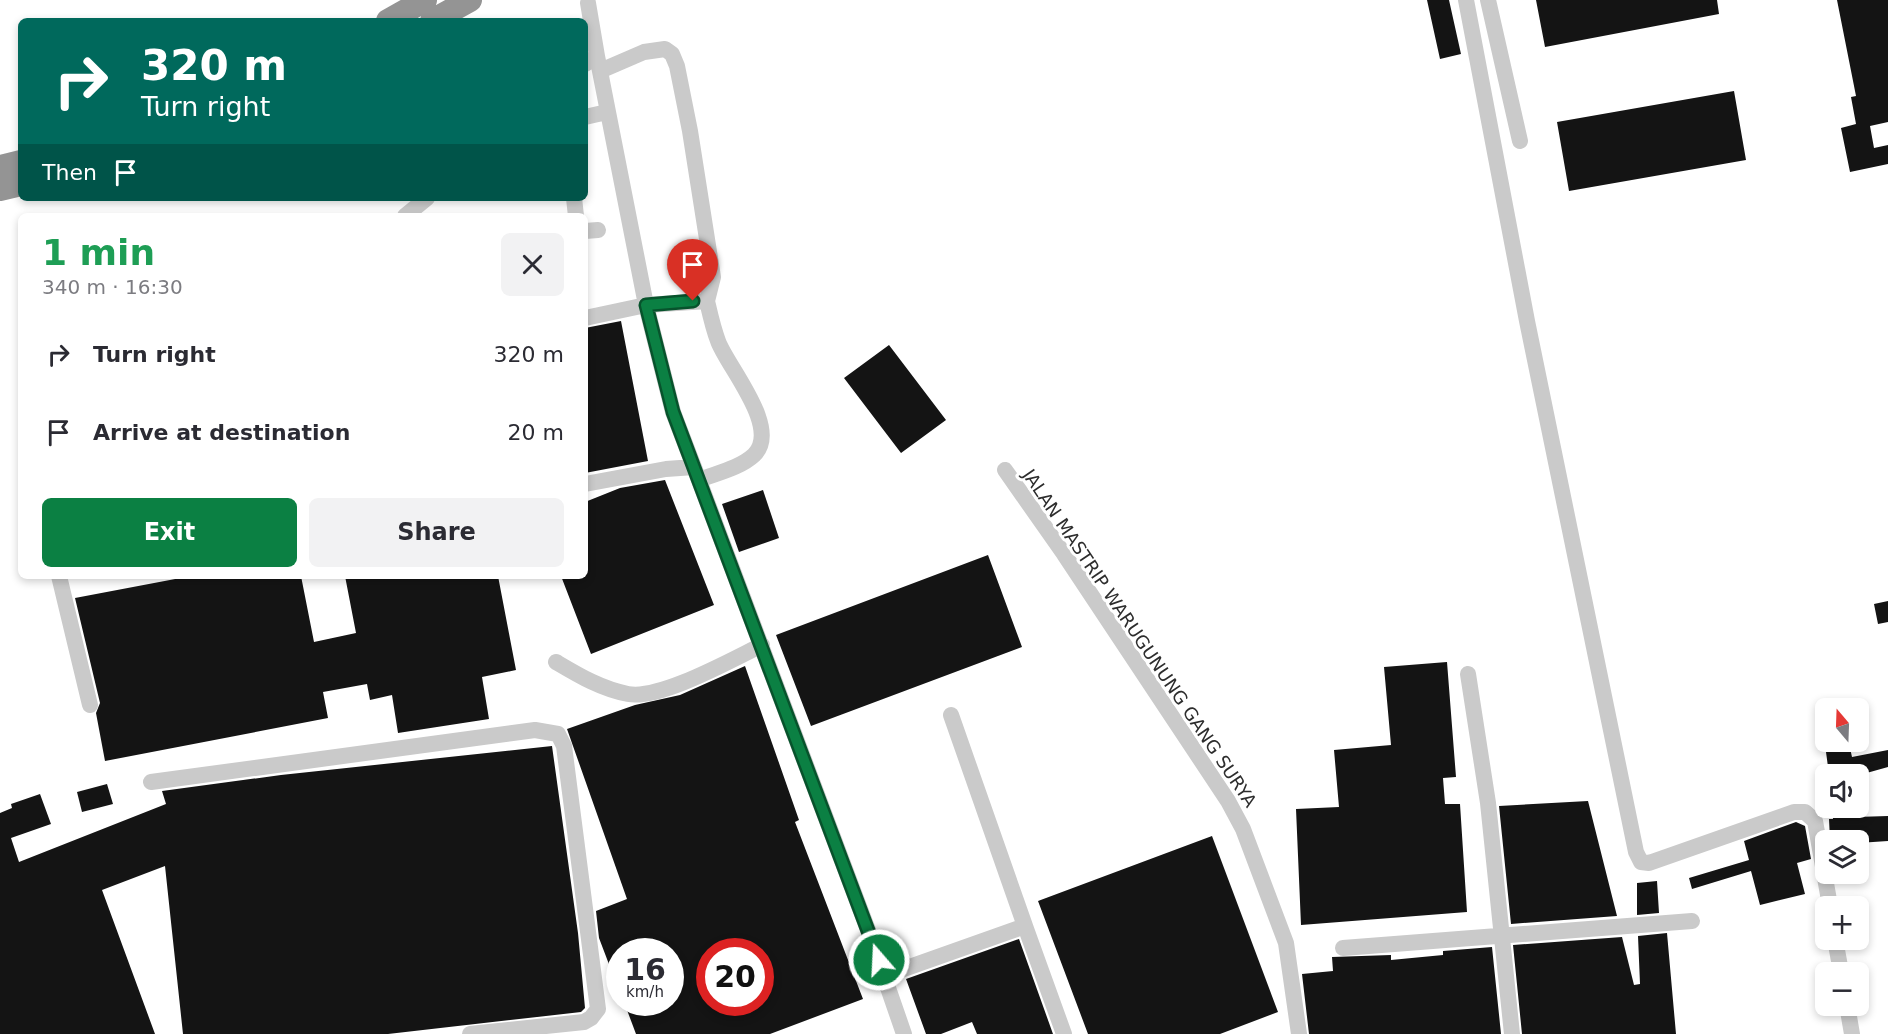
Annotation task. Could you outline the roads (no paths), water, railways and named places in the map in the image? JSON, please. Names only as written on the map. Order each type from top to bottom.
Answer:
[{"type":"highway","points":[[393,18],[425,0]]},
{"type":"highway","points":[[437,18],[470,0]]},
{"type":"highway","points":[[0,167],[18,163]]},
{"type":"highway","points":[[0,189],[18,185]]},
{"type":"street","points":[[1466,0],[1527,321],[1636,852],[1641,862],[1649,863],[1794,812],[1805,812],[1815,821],[1828,896]]},
{"type":"street","points":[[1488,0],[1520,141]]},
{"type":"street","points":[[588,3],[594,64],[607,112],[646,305],[673,412],[762,645],[904,1034]]},
{"type":"street","points":[[588,483],[666,469],[697,474],[745,462],[756,453],[761,436],[756,411],[745,385],[718,342],[707,301],[713,277],[690,131],[677,66],[672,54],[665,50],[644,52],[594,64]]},
{"type":"street","points":[[588,116],[607,112]]},
{"type":"street","points":[[409,213],[423,201]]},
{"type":"street","points":[[588,317],[646,305],[707,301]]},
{"type":"street","name":"JALAN MASTRIP WARUGUNUNG GANG SURYA","points":[[1005,470],[1064,554],[1228,801],[1243,829],[1286,942],[1299,1034]]},
{"type":"street","points":[[63,579],[90,705]]},
{"type":"street","points":[[556,662],[590,682],[630,694],[682,684],[762,645]]},
{"type":"street","points":[[1468,674],[1488,803],[1512,1034]]},
{"type":"street","points":[[951,715],[1064,1034]]},
{"type":"street","points":[[152,783],[535,730],[558,734],[564,746],[598,1009],[591,1018],[584,1022],[470,1034]]},
{"type":"street","points":[[1343,948],[1692,921]]},
{"type":"street","points":[[884,976],[1026,926]]},
{"type":"street","points":[[1849,1016],[1852,1034]]}]
